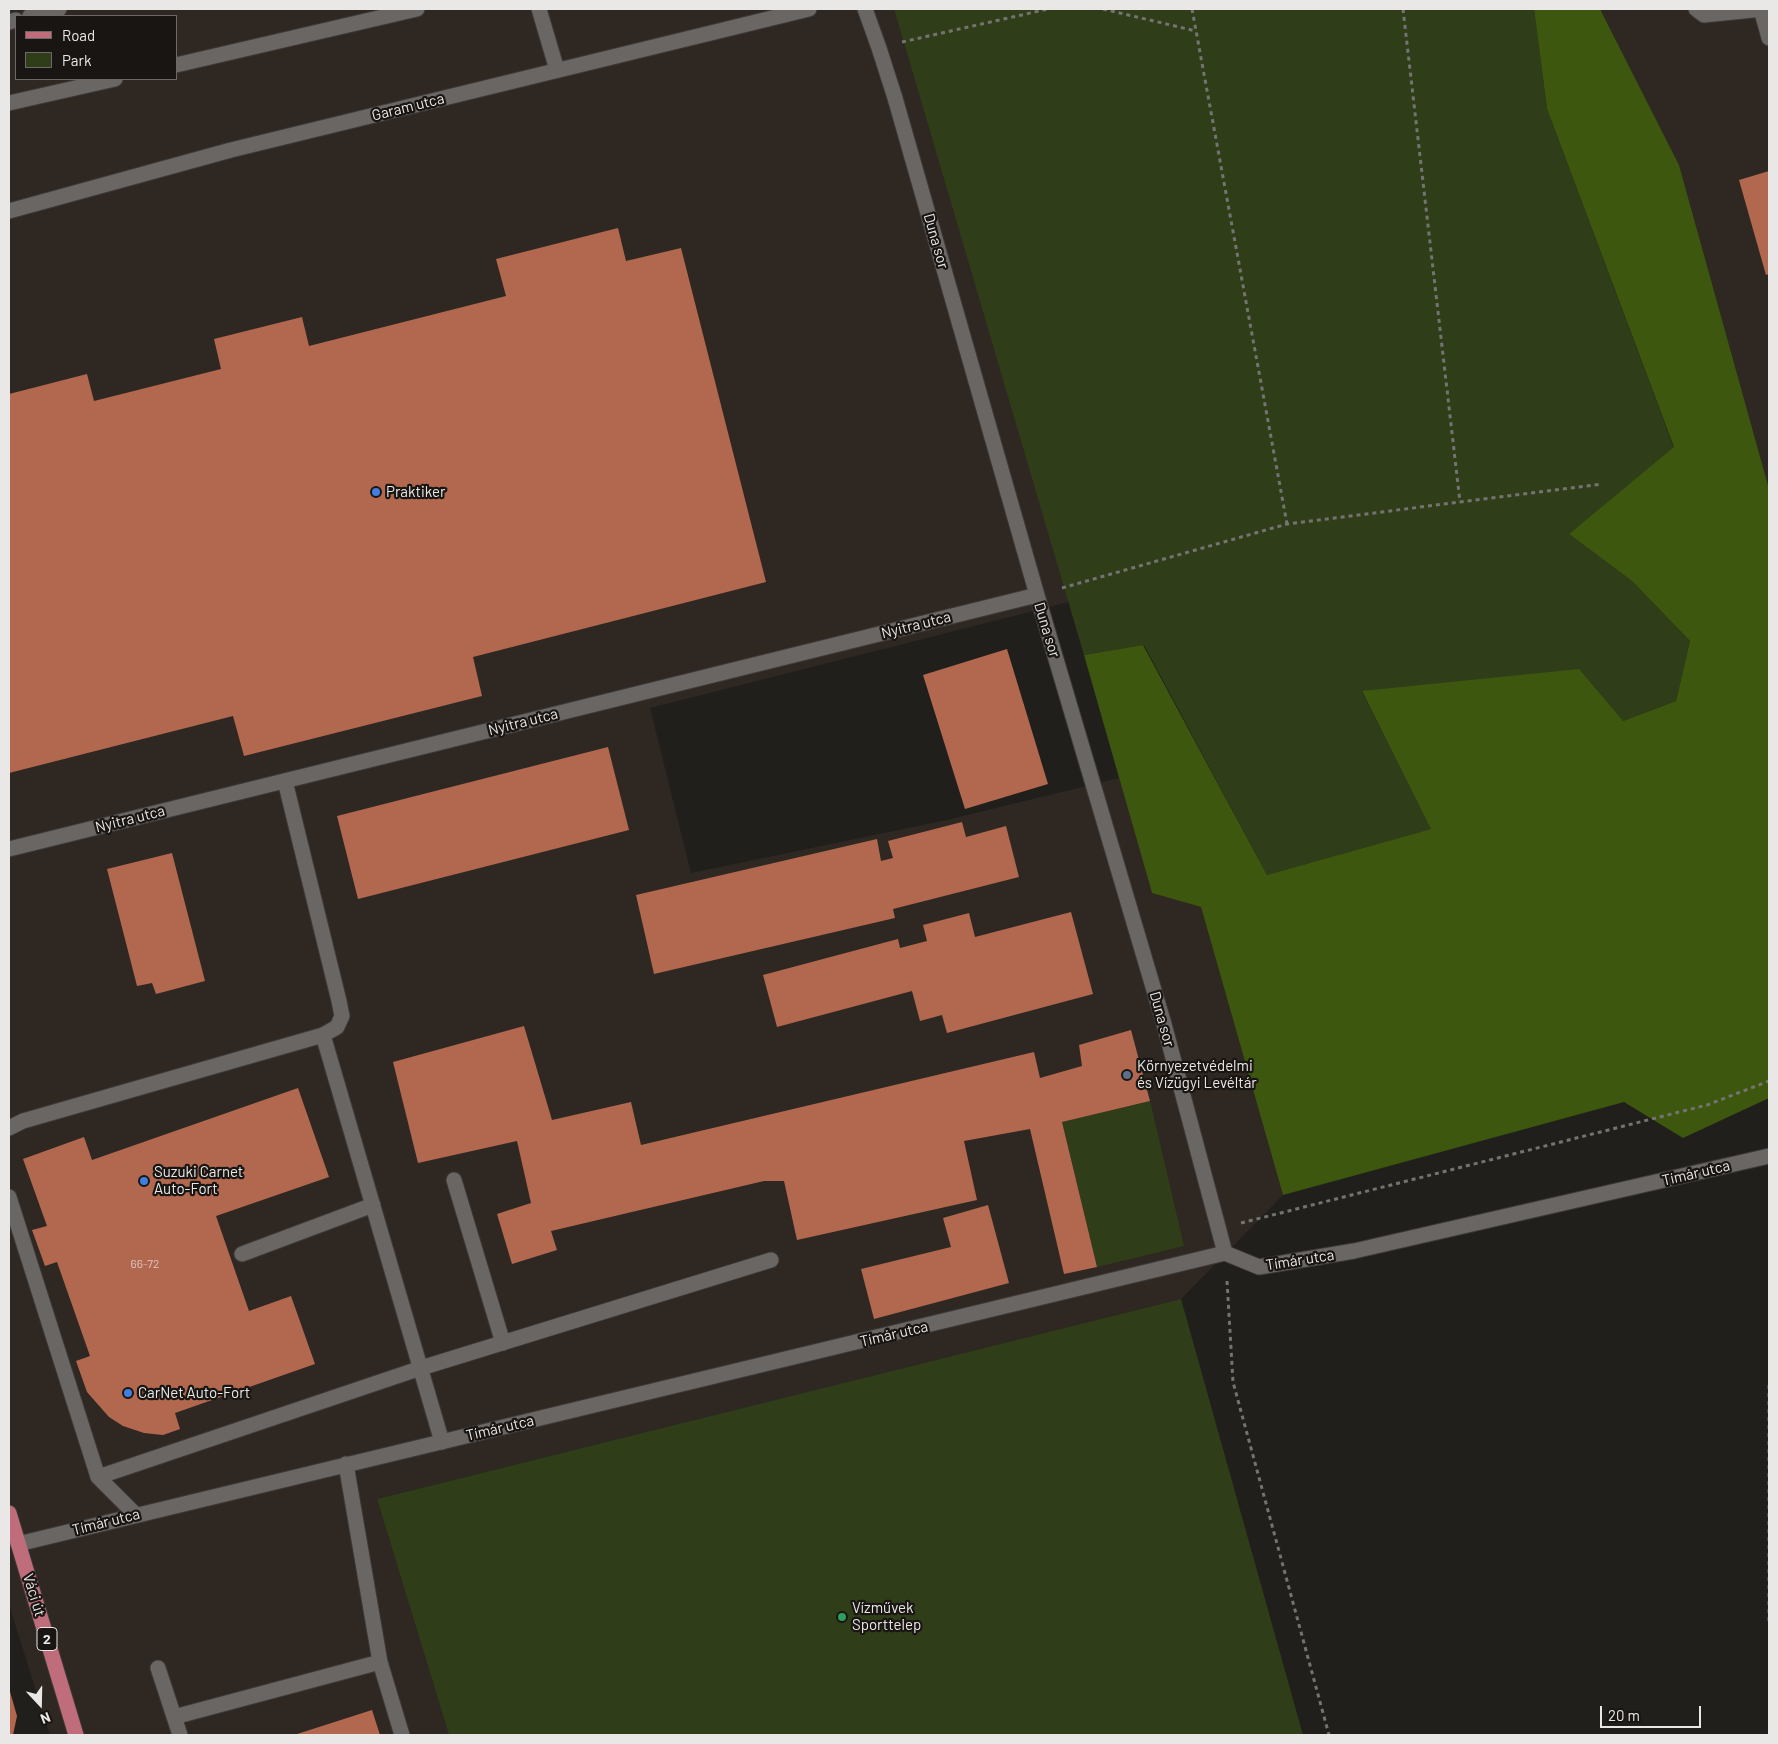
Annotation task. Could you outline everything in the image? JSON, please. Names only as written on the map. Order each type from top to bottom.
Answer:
[{"type":"main road","name":"Váci út","points":[[9,1513],[76,1735]]},
{"type":"street","points":[[34,15],[59,9]]},
{"type":"street","points":[[178,65],[416,9]]},
{"type":"street","points":[[539,9],[557,70]]},
{"type":"street","name":"Garam utca","points":[[9,211],[231,150],[809,9]]},
{"type":"street","name":"Duna sor","points":[[864,9],[898,107],[1037,596],[1164,1024],[1226,1253]]},
{"type":"street","points":[[1696,9],[1704,15],[1762,9],[1769,38]]},
{"type":"street","points":[[9,104],[111,80]]},
{"type":"street","name":"Nyitra utca","points":[[9,849],[1037,596]]},
{"type":"street","points":[[9,1128],[23,1121],[323,1035],[337,1028],[342,1016],[285,781]]},
{"type":"street","points":[[323,1035],[442,1442]]},
{"type":"street","name":"Tímár utca","points":[[18,1544],[135,1514],[1226,1253],[1259,1267],[1354,1252],[1769,1156]]},
{"type":"street","points":[[454,1180],[503,1343]]},
{"type":"street","points":[[9,1197],[98,1477],[135,1514]]},
{"type":"street","points":[[242,1254],[373,1205]]},
{"type":"street","points":[[98,1477],[420,1368],[771,1260]]},
{"type":"street","points":[[346,1464],[380,1662],[402,1735]]},
{"type":"street","points":[[174,1717],[380,1662]]},
{"type":"street","points":[[158,1668],[180,1735]]},
{"type":"path","points":[[879,48],[1048,9]]},
{"type":"path","points":[[1103,9],[1196,31]]},
{"type":"path","points":[[1192,9],[1287,524]]},
{"type":"path","points":[[1403,9],[1460,502]]},
{"type":"path","points":[[1037,596],[1287,524],[1602,484]]},
{"type":"path","points":[[1219,1229],[1707,1105],[1769,1081]]},
{"type":"path","points":[[1226,1253],[1233,1382],[1329,1735]]},
{"type":"path","points":[[1769,1385],[1769,1621]]},
{"type":"shaded area","points":[[9,9],[894,9],[1069,602],[650,708],[691,873],[947,820],[1119,778],[1152,893],[1201,907],[1283,1195],[1181,1299],[377,1499],[449,1735],[50,1735],[9,1605]]},
{"type":"shaded area","points":[[1600,9],[1769,9],[1769,489],[1679,165]]},
{"type":"green space","points":[[894,9],[1534,9],[1547,109],[1674,448],[1569,534],[1632,581],[1690,641],[1676,701],[1623,721],[1362,692],[1432,829],[1267,875],[1144,645],[1084,655]]},
{"type":"green space","points":[[1534,9],[1600,9],[1679,165],[1769,489],[1769,1098],[1683,1138],[1624,1102],[1283,1195],[1201,907],[1152,893],[1084,655],[1143,645],[1267,875],[1431,829],[1362,691],[1579,669],[1623,721],[1676,701],[1690,641],[1632,581],[1569,534],[1674,447],[1547,109]]},
{"type":"green space","points":[[1150,1101],[1184,1246],[1097,1267],[1062,1122]]},
{"type":"green space","name":"Vízművek Sporttelep","points":[[1181,1299],[1303,1735],[449,1735],[377,1499]]},
{"type":"building","points":[[1769,171],[1769,274],[1766,275],[1739,180]]},
{"type":"building","name":"Praktiker","points":[[618,228],[626,261],[681,248],[766,582],[473,657],[482,696],[244,756],[233,716],[9,773],[9,394],[87,374],[94,401],[221,369],[214,339],[302,317],[309,346],[506,296],[496,259]]},
{"type":"building","points":[[1007,649],[1048,784],[965,809],[923,675]]},
{"type":"building","points":[[608,747],[629,830],[358,899],[337,816]]},
{"type":"building","points":[[962,822],[966,837],[1006,826],[1019,877],[893,909],[895,918],[654,974],[636,895],[877,839],[881,861],[893,858],[888,841]]},
{"type":"building","points":[[172,853],[205,981],[156,994],[152,983],[137,986],[107,869]]},
{"type":"building","points":[[1071,912],[1093,994],[947,1033],[942,1015],[920,1021],[912,991],[777,1027],[763,975],[898,939],[900,948],[927,941],[923,925],[969,913],[975,937]]},
{"type":"building","points":[[524,1026],[552,1120],[631,1102],[641,1145],[1034,1052],[1040,1078],[1082,1066],[1079,1045],[1131,1030],[1150,1101],[1062,1122],[1097,1267],[1064,1274],[1030,1129],[964,1141],[977,1200],[797,1240],[784,1181],[764,1181],[551,1231],[557,1250],[512,1264],[497,1214],[531,1203],[517,1141],[418,1163],[393,1062]]},
{"type":"building","points":[[298,1088],[329,1177],[216,1216],[249,1311],[291,1296],[315,1364],[175,1413],[180,1429],[163,1435],[144,1433],[123,1426],[109,1417],[87,1392],[76,1361],[90,1356],[57,1262],[45,1266],[32,1230],[47,1226],[23,1159],[84,1137],[92,1160]]},
{"type":"building","points":[[988,1205],[1009,1283],[874,1319],[861,1269],[951,1247],[943,1218]]},
{"type":"building","points":[[9,1688],[17,1716],[13,1735],[9,1735]]},
{"type":"building","points":[[372,1710],[380,1735],[294,1735]]},
{"type":"place","name":"Praktiker","points":[[376,492]]},
{"type":"place","name":"Környezetvédelmi és Vízügyi Levéltár","points":[[1127,1075]]},
{"type":"place","name":"Suzuki Carnet Auto-Fort","points":[[144,1181]]},
{"type":"place","name":"CarNet Auto-Fort","points":[[128,1393]]},
{"type":"place","name":"Vízművek Sporttelep","points":[[842,1617]]}]
